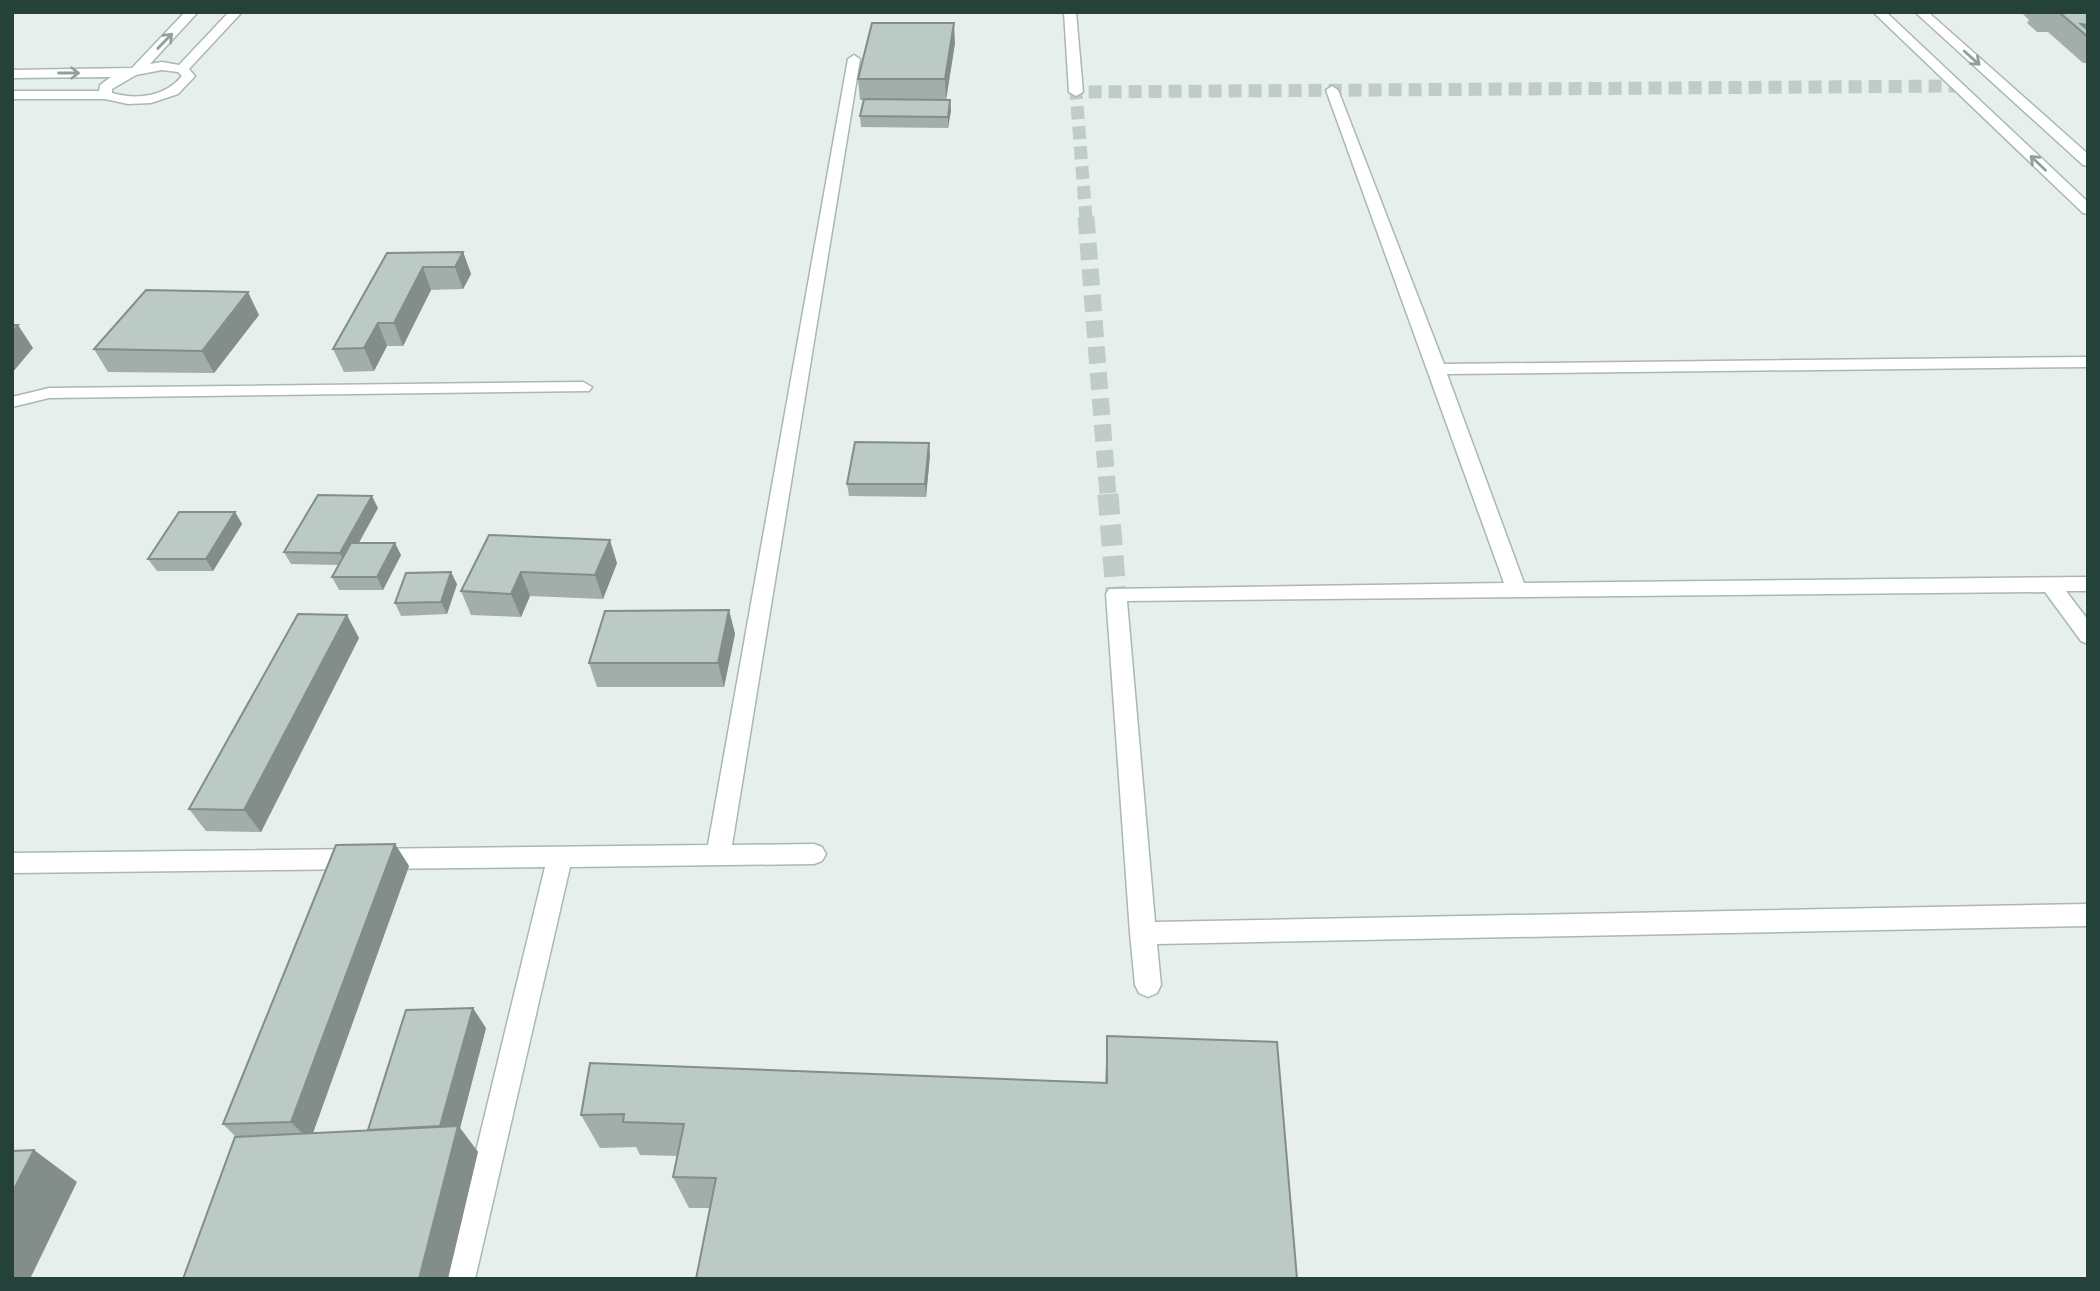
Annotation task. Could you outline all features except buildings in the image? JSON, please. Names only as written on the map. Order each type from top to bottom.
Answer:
[{"type":"street","points":[[106,95],[105,88],[113,80],[132,71],[192,12]]},
{"type":"street","points":[[182,69],[236,12]]},
{"type":"street","points":[[1070,12],[1076,92]]},
{"type":"street","points":[[1879,12],[2088,210]]},
{"type":"street","points":[[1921,12],[2088,162]]},
{"type":"street","points":[[718,855],[854,59]]},
{"type":"street","points":[[12,74],[132,71],[162,66],[182,69],[190,76],[184,85],[166,94],[142,100],[119,100],[106,95],[12,96]]},
{"type":"street","points":[[1332,90],[1517,590]]},
{"type":"street","points":[[1437,369],[2088,362]]},
{"type":"street","points":[[12,402],[49,393],[583,387]]},
{"type":"street","points":[[2050,584],[2088,636]]},
{"type":"street","points":[[1148,985],[1116,594],[2088,584]]},
{"type":"street","points":[[12,863],[814,854]]},
{"type":"street","points":[[460,1279],[560,856]]},
{"type":"street","points":[[1143,933],[2088,915]]},
{"type":"tunnel","points":[[1086,219],[1076,92],[1958,86]]},
{"type":"tunnel","points":[[1086,217],[1108,495]]},
{"type":"tunnel","points":[[1108,494],[1116,594]]}]
